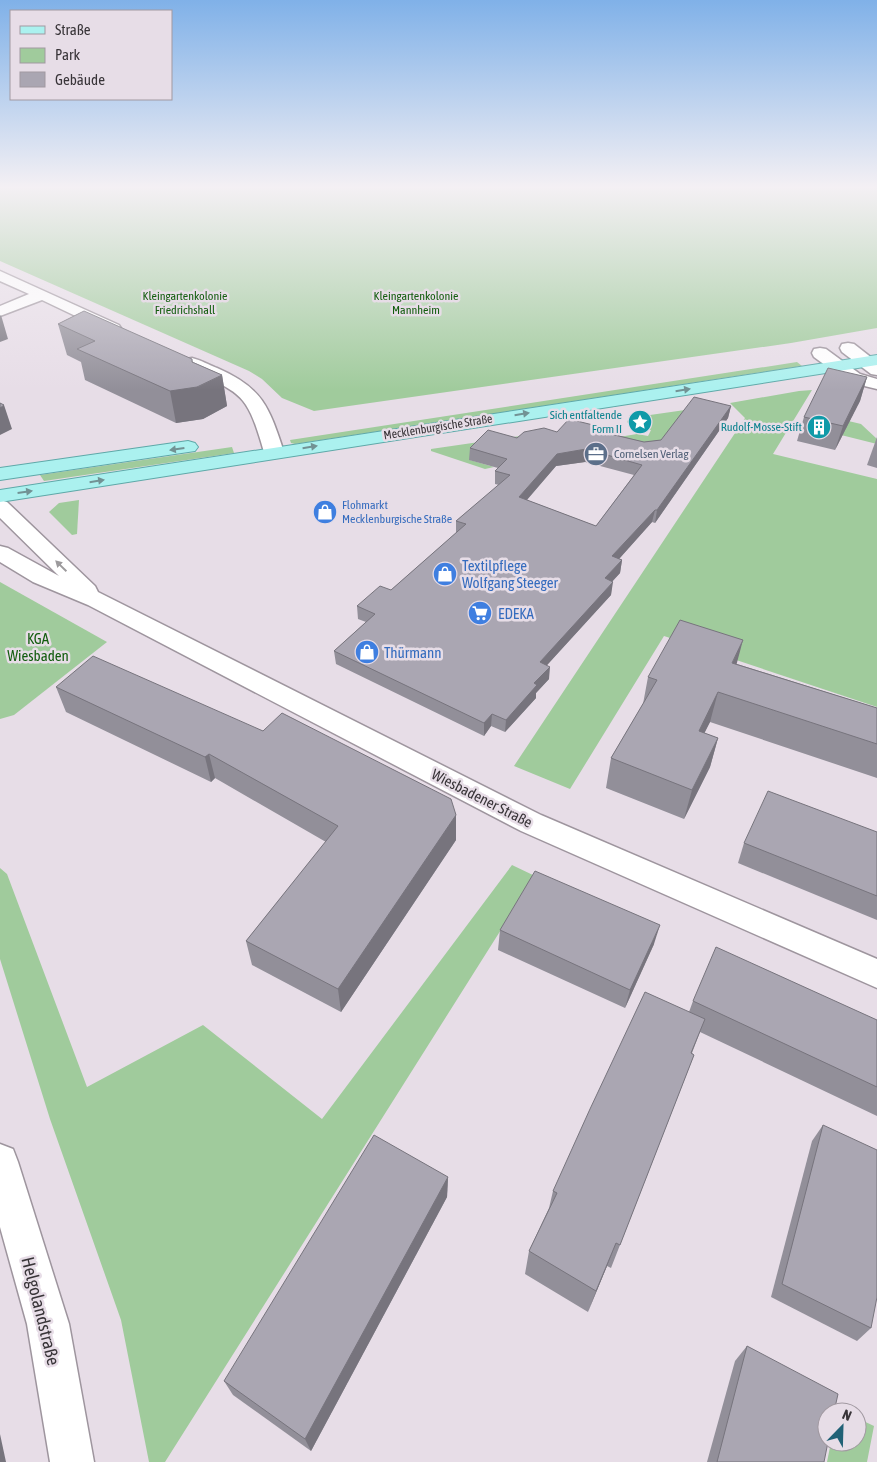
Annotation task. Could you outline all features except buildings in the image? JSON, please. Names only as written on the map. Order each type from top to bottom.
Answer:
[{"type":"main road","name":"Mecklenburgische Straße","points":[[0,496],[266,442],[848,348],[872,359]]},
{"type":"main road","name":"Mecklenburgische Straße","points":[[266,442],[836,366],[872,359]]},
{"type":"main road","points":[[0,474],[209,444]]},
{"type":"street","points":[[0,275],[127,335]]},
{"type":"street","points":[[0,311],[42,295]]},
{"type":"street","points":[[820,353],[854,378],[877,384]]},
{"type":"street","points":[[176,355],[241,387],[255,402],[266,442]]},
{"type":"street","name":"Wiesbadener Straße","points":[[0,506],[96,600]]},
{"type":"street","name":"Wiesbadener Straße","points":[[0,553],[41,577],[96,600],[531,823],[877,974]]},
{"type":"street","name":"Helgolandstraße","points":[[0,1162],[48,1324],[72,1462]]},
{"type":"green space","points":[[0,254],[877,254],[877,328],[791,343],[314,411],[282,398],[262,379],[249,371],[0,261]]},
{"type":"green space","points":[[797,362],[802,366],[295,444],[291,443],[290,440]]},
{"type":"green space","points":[[812,390],[773,454],[877,479],[877,707],[664,636],[570,789],[514,766],[745,418],[730,403]]},
{"type":"green space","points":[[692,409],[659,452],[619,437],[637,434],[648,436],[651,430],[630,425],[627,422],[629,418]]},
{"type":"green space","points":[[840,419],[861,424],[877,439],[877,444],[833,433]]},
{"type":"green space","points":[[520,436],[526,443],[470,460],[494,467],[485,469],[431,451],[431,449]]},
{"type":"green space","points":[[232,447],[234,453],[44,481],[40,475]]},
{"type":"green space","points":[[79,500],[77,534],[72,535],[49,512],[59,503]]},
{"type":"green space","name":"KGA Wiesbaden","points":[[0,582],[107,642],[14,715],[0,719]]},
{"type":"green space","points":[[512,865],[535,876],[165,1462],[149,1462],[121,1320],[50,1119],[0,959],[0,868],[7,874],[87,1087],[203,1025],[322,1119]]},
{"type":"green space","points":[[867,1423],[874,1426],[867,1462],[827,1462],[829,1452],[867,1452]]},
{"type":"place","name":"Sich entfaltende Form II","points":[[640,422]]},
{"type":"place","name":"Rudolf-Mosse-Stift","points":[[819,427]]},
{"type":"place","name":"Cornelsen Verlag","points":[[596,454]]},
{"type":"place","name":"Flohmarkt Mecklenburgische Straße","points":[[325,512]]},
{"type":"place","name":"Textilpflege Wolfgang Steeger","points":[[445,574]]},
{"type":"place","name":"EDEKA","points":[[480,613]]},
{"type":"place","name":"Thürmann","points":[[367,652]]},
{"type":"park label","name":"Kleingartenkolonie Friedrichshall","points":[[185,303]]},
{"type":"park label","name":"Kleingartenkolonie Mannheim","points":[[416,303]]}]
